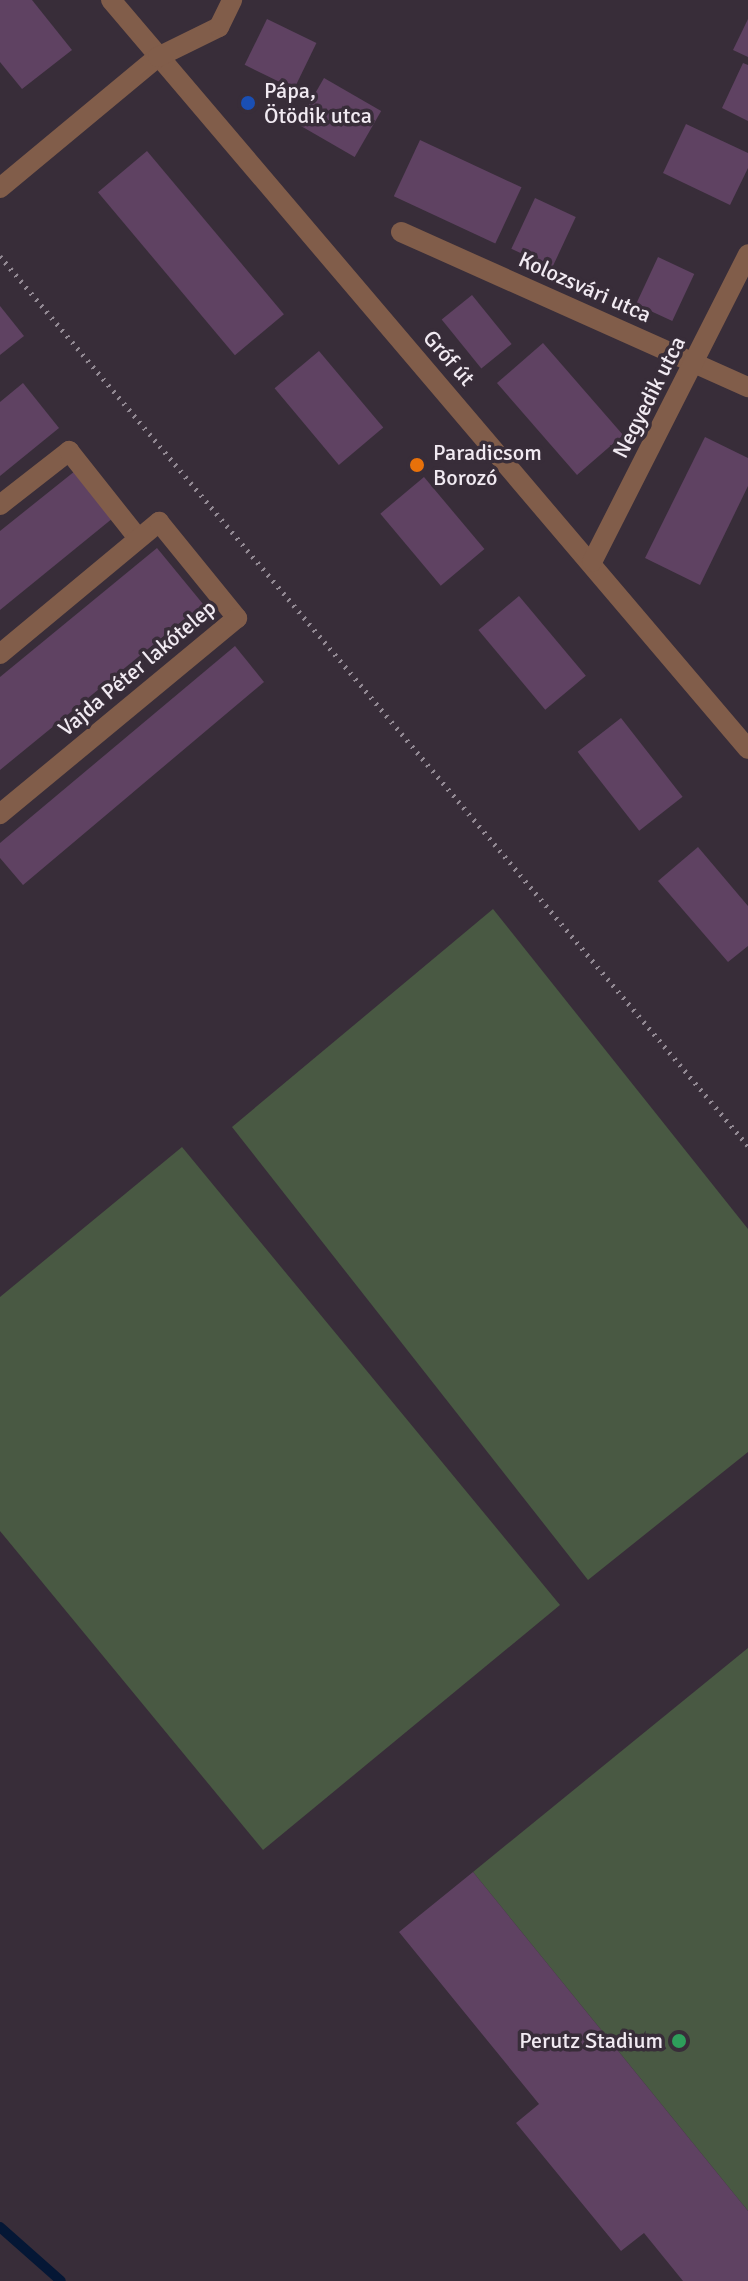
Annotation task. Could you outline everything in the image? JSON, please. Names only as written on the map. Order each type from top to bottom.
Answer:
[{"type":"street","name":"Gróf út","points":[[111,0],[748,749]]},
{"type":"street","points":[[0,188],[158,57],[219,27],[232,0]]},
{"type":"street","name":"Kolozsvári utca","points":[[401,232],[748,387]]},
{"type":"street","name":"Negyedik utca","points":[[592,562],[748,254]]},
{"type":"street","points":[[0,505],[69,451],[138,538]]},
{"type":"street","name":"Vajda Péter lakótelep","points":[[0,654],[159,522],[237,618],[0,814]]},
{"type":"path","points":[[0,256],[748,1146]]},
{"type":"green space","points":[[493,909],[748,1229],[748,1452],[588,1580],[232,1127]]},
{"type":"green space","points":[[182,1147],[560,1605],[263,1850],[0,1531],[0,1297]]},
{"type":"green space","name":"Perutz Stadium","points":[[748,1648],[748,2211],[473,1872]]},
{"type":"building","points":[[0,0],[32,0],[72,50],[22,89],[0,62]]},
{"type":"building","points":[[267,19],[316,43],[294,89],[245,65]]},
{"type":"building","points":[[748,19],[748,57],[733,50]]},
{"type":"building","points":[[743,63],[748,65],[748,121],[722,108]]},
{"type":"building","points":[[324,78],[381,111],[355,157],[298,124]]},
{"type":"building","points":[[686,124],[748,153],[748,168],[730,205],[663,173]]},
{"type":"building","points":[[420,140],[522,187],[495,244],[394,196]]},
{"type":"building","points":[[147,151],[284,314],[235,355],[98,192]]},
{"type":"building","points":[[535,198],[576,217],[552,268],[511,249]]},
{"type":"building","points":[[658,257],[694,274],[672,321],[636,304]]},
{"type":"building","points":[[472,295],[512,344],[481,369],[442,320]]},
{"type":"building","points":[[0,306],[24,336],[0,355]]},
{"type":"building","points":[[543,343],[623,435],[577,475],[497,383]]},
{"type":"building","points":[[319,351],[383,428],[339,465],[275,388]]},
{"type":"building","points":[[23,383],[59,428],[0,476],[0,402]]},
{"type":"building","points":[[705,437],[748,458],[748,486],[700,585],[645,558]]},
{"type":"building","points":[[75,471],[113,518],[0,610],[0,531]]},
{"type":"building","points":[[424,477],[484,549],[441,586],[380,514]]},
{"type":"building","points":[[157,548],[203,604],[0,770],[0,677]]},
{"type":"building","points":[[519,596],[586,676],[545,710],[478,630]]},
{"type":"building","points":[[235,646],[264,682],[23,885],[0,858],[0,843]]},
{"type":"building","points":[[621,718],[683,797],[639,831],[578,752]]},
{"type":"building","points":[[698,847],[748,906],[748,946],[728,962],[658,881]]},
{"type":"building","points":[[473,1872],[748,2211],[748,2281],[683,2281],[644,2233],[621,2251],[516,2123],[539,2104],[399,1932]]},
{"type":"waterway","points":[[0,2227],[61,2281]]},
{"type":"place","name":"Pápa, Ötödik utca","points":[[248,103]]},
{"type":"place","name":"Paradicsom Borozó","points":[[417,465]]},
{"type":"place","name":"Perutz Stadium","points":[[679,2041]]}]
